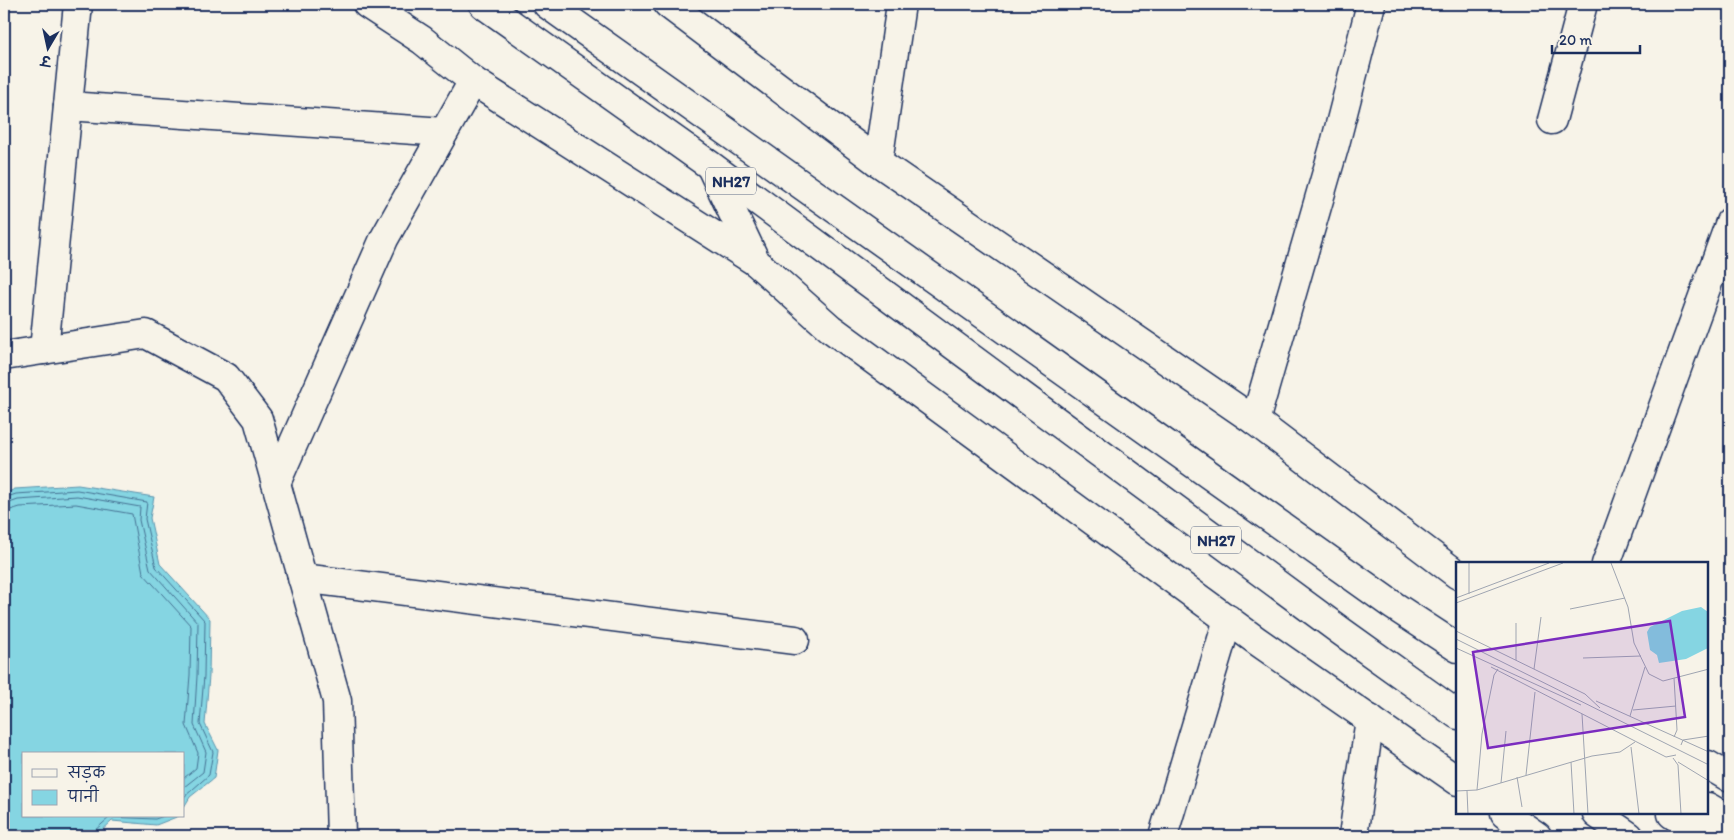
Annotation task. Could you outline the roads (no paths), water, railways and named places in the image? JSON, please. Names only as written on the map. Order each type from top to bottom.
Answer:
[{"type":"main road","points":[[44,350],[78,4]]},
{"type":"main road","points":[[366,4],[422,40],[472,81],[756,262],[830,328],[1228,619],[1456,780]]},
{"type":"main road","name":"NH27","points":[[483,4],[711,166],[976,363],[1456,714]]},
{"type":"main road","name":"NH27","points":[[548,4],[1378,594],[1456,647]]},
{"type":"main road","points":[[668,4],[878,162],[1256,421],[1456,573]]},
{"type":"main road","points":[[878,162],[901,4]]},
{"type":"main road","points":[[1256,421],[1335,144],[1371,4]]},
{"type":"main road","points":[[1552,120],[1583,4]]},
{"type":"main road","points":[[276,483],[384,239],[472,81]]},
{"type":"main road","points":[[68,106],[444,132]]},
{"type":"main road","points":[[711,166],[756,262]]},
{"type":"main road","points":[[1607,562],[1730,222]]},
{"type":"main road","points":[[4,356],[146,334],[226,376],[258,419],[337,701],[341,836]]},
{"type":"main road","points":[[302,578],[795,640]]},
{"type":"main road","points":[[1163,836],[1228,619]]},
{"type":"main road","points":[[1353,836],[1370,719]]},
{"type":"main road","points":[[1709,766],[1730,778]]},
{"type":"main road","points":[[1709,808],[1730,820]]},
{"type":"main road","points":[[1506,815],[1537,836]]},
{"type":"main road","points":[[1598,815],[1629,836]]},
{"type":"main road","points":[[1674,815],[1705,836]]},
{"type":"water","points":[[78,485],[154,497],[150,518],[160,564],[210,619],[209,676],[205,724],[218,750],[214,778],[190,797],[185,805],[185,752],[22,752],[22,818],[174,818],[156,825],[112,821],[96,836],[4,836],[4,494],[15,489]]}]
